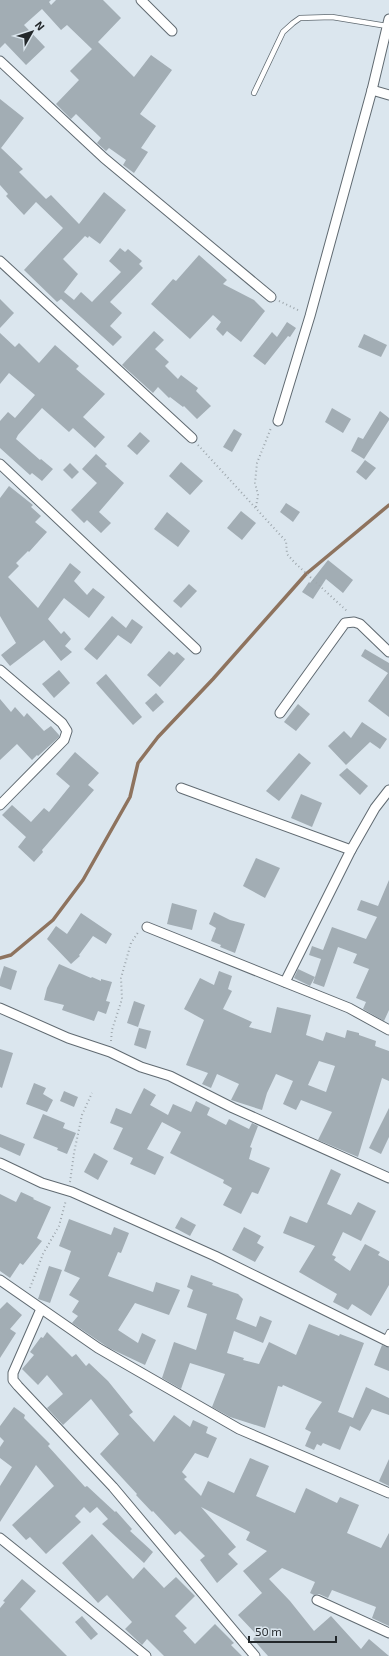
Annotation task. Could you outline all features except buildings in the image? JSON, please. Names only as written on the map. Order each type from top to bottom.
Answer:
[{"type":"street","points":[[141,0],[172,31]]},
{"type":"street","points":[[278,421],[310,316],[372,90],[388,22]]},
{"type":"street","points":[[0,61],[104,158],[271,297]]},
{"type":"street","points":[[372,90],[389,96]]},
{"type":"street","points":[[0,261],[192,438]]},
{"type":"street","points":[[0,464],[196,649]]},
{"type":"street","points":[[280,713],[342,626],[350,621],[360,624],[389,652]]},
{"type":"street","points":[[0,670],[62,723],[67,731],[64,740],[0,805]]},
{"type":"street","points":[[181,788],[351,850]]},
{"type":"street","points":[[285,982],[351,850],[375,808],[389,790]]},
{"type":"street","points":[[147,927],[349,1008],[389,1030]]},
{"type":"street","points":[[0,1008],[68,1038],[110,1052],[140,1067],[170,1076],[233,1108],[389,1178]]},
{"type":"street","points":[[0,1163],[42,1183],[72,1192],[215,1256],[388,1338]]},
{"type":"street","points":[[0,1280],[98,1348],[239,1429],[389,1493]]},
{"type":"street","points":[[41,1309],[13,1373],[13,1380],[113,1487],[255,1656]]},
{"type":"street","points":[[0,1538],[146,1656]]},
{"type":"street","points":[[317,1600],[389,1633]]},
{"type":"lane","points":[[254,92],[283,32],[300,18],[332,18],[388,22]]},
{"type":"path","points":[[271,297],[310,316]]},
{"type":"path","points":[[256,507],[258,496],[255,484],[257,463],[271,427],[278,421]]},
{"type":"path","points":[[192,438],[204,453],[284,538],[286,541],[287,554],[360,624]]},
{"type":"path","points":[[110,1052],[112,1030],[122,999],[122,972],[134,938],[142,928],[147,927]]},
{"type":"waterway","points":[[0,958],[11,955],[53,920],[83,880],[130,797],[138,763],[158,737],[213,679],[306,574],[389,505]]}]
